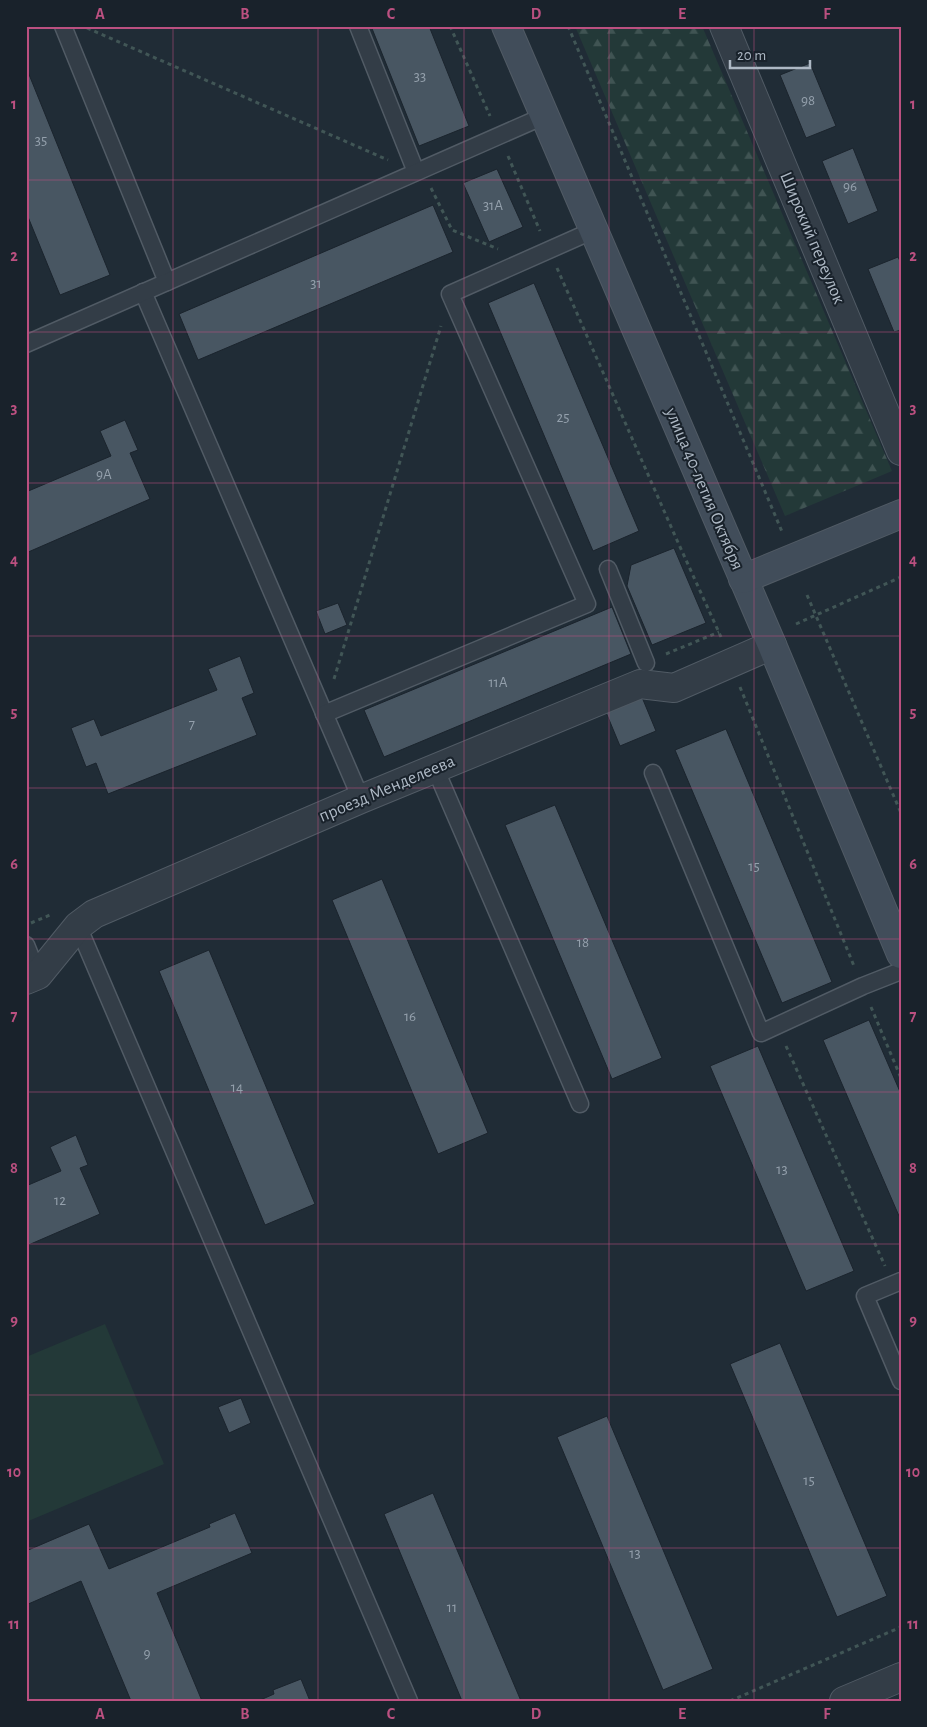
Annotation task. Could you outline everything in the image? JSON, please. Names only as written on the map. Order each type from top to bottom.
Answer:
[{"type":"main road","name":"улица 40-летия Октября","points":[[506,26],[772,645],[901,954]]},
{"type":"main road","points":[[743,579],[901,514]]},
{"type":"street","name":"Широкий переулок","points":[[724,26],[901,451]]},
{"type":"street","name":"проезд Менделеева","points":[[32,977],[78,926],[94,914],[361,799],[640,684],[674,688],[772,645]]},
{"type":"street","points":[[844,1701],[901,1677]]},
{"type":"lane","points":[[62,26],[167,282]]},
{"type":"lane","points":[[358,26],[419,171]]},
{"type":"lane","points":[[26,344],[544,116]]},
{"type":"lane","points":[[324,714],[587,604],[450,294],[594,230]]},
{"type":"lane","points":[[143,292],[361,799]]},
{"type":"lane","points":[[608,569],[646,662]]},
{"type":"lane","points":[[435,768],[580,1104]]},
{"type":"lane","points":[[652,773],[761,1033],[863,986],[901,971]]},
{"type":"lane","points":[[78,926],[409,1701]]},
{"type":"lane","points":[[26,945],[32,977]]},
{"type":"lane","points":[[897,1283],[866,1296],[901,1381]]},
{"type":"path","points":[[84,26],[419,171],[452,230],[527,260]]},
{"type":"path","points":[[450,26],[724,643]]},
{"type":"path","points":[[568,26],[785,539]]},
{"type":"path","points":[[324,714],[450,294]]},
{"type":"path","points":[[796,624],[901,577]]},
{"type":"path","points":[[807,595],[901,813]]},
{"type":"path","points":[[744,696],[901,1078]]},
{"type":"path","points":[[777,1026],[897,1283]]},
{"type":"path","points":[[730,1701],[901,1627]]},
{"type":"green space","points":[[575,26],[702,26],[892,471],[785,516]]},
{"type":"green space","points":[[105,1324],[164,1464],[26,1522],[26,1357]]},
{"type":"building","points":[[371,26],[429,26],[469,126],[419,146]]},
{"type":"building","points":[[810,63],[836,126],[806,138],[780,75]]},
{"type":"building","points":[[26,67],[110,275],[60,295],[26,212]]},
{"type":"building","points":[[853,148],[878,211],[848,224],[822,161]]},
{"type":"building","points":[[497,169],[523,227],[489,242],[463,183]]},
{"type":"building","points":[[433,205],[453,252],[198,360],[179,314]]},
{"type":"building","points":[[898,257],[901,263],[901,330],[894,332],[868,269]]},
{"type":"building","points":[[534,283],[639,531],[593,551],[488,303]]},
{"type":"building","points":[[125,420],[138,450],[130,453],[150,499],[26,553],[26,492],[111,456],[100,431]]},
{"type":"building","points":[[674,548],[706,623],[652,645],[627,586],[631,565]]},
{"type":"building","points":[[338,603],[347,625],[325,634],[316,611]]},
{"type":"building","points":[[612,607],[631,654],[384,757],[364,710]]},
{"type":"building","points":[[240,656],[254,693],[242,698],[257,735],[108,794],[96,763],[86,767],[71,728],[94,719],[101,736],[217,690],[208,669]]},
{"type":"building","points":[[639,690],[656,731],[620,746],[603,705]]},
{"type":"building","points":[[726,729],[832,982],[782,1003],[675,750]]},
{"type":"building","points":[[555,805],[662,1058],[612,1079],[505,825]]},
{"type":"building","points":[[382,879],[488,1133],[438,1154],[332,900]]},
{"type":"building","points":[[209,950],[315,1204],[265,1225],[159,971]]},
{"type":"building","points":[[869,1020],[901,1094],[901,1215],[899,1216],[823,1040]]},
{"type":"building","points":[[758,1046],[854,1271],[806,1291],[710,1066]]},
{"type":"building","points":[[76,1135],[88,1165],[80,1168],[100,1214],[26,1246],[26,1186],[61,1171],[50,1147]]},
{"type":"building","points":[[780,1343],[887,1596],[837,1617],[730,1364]]},
{"type":"building","points":[[241,1398],[251,1423],[229,1433],[218,1407]]},
{"type":"building","points":[[607,1416],[713,1669],[663,1690],[557,1437]]},
{"type":"building","points":[[433,1493],[521,1701],[462,1701],[384,1514]]},
{"type":"building","points":[[235,1513],[252,1553],[157,1593],[202,1701],[131,1701],[81,1581],[26,1605],[26,1551],[89,1524],[109,1569],[210,1527],[209,1524]]},
{"type":"building","points":[[301,1679],[310,1701],[258,1701],[274,1694],[273,1690]]}]
